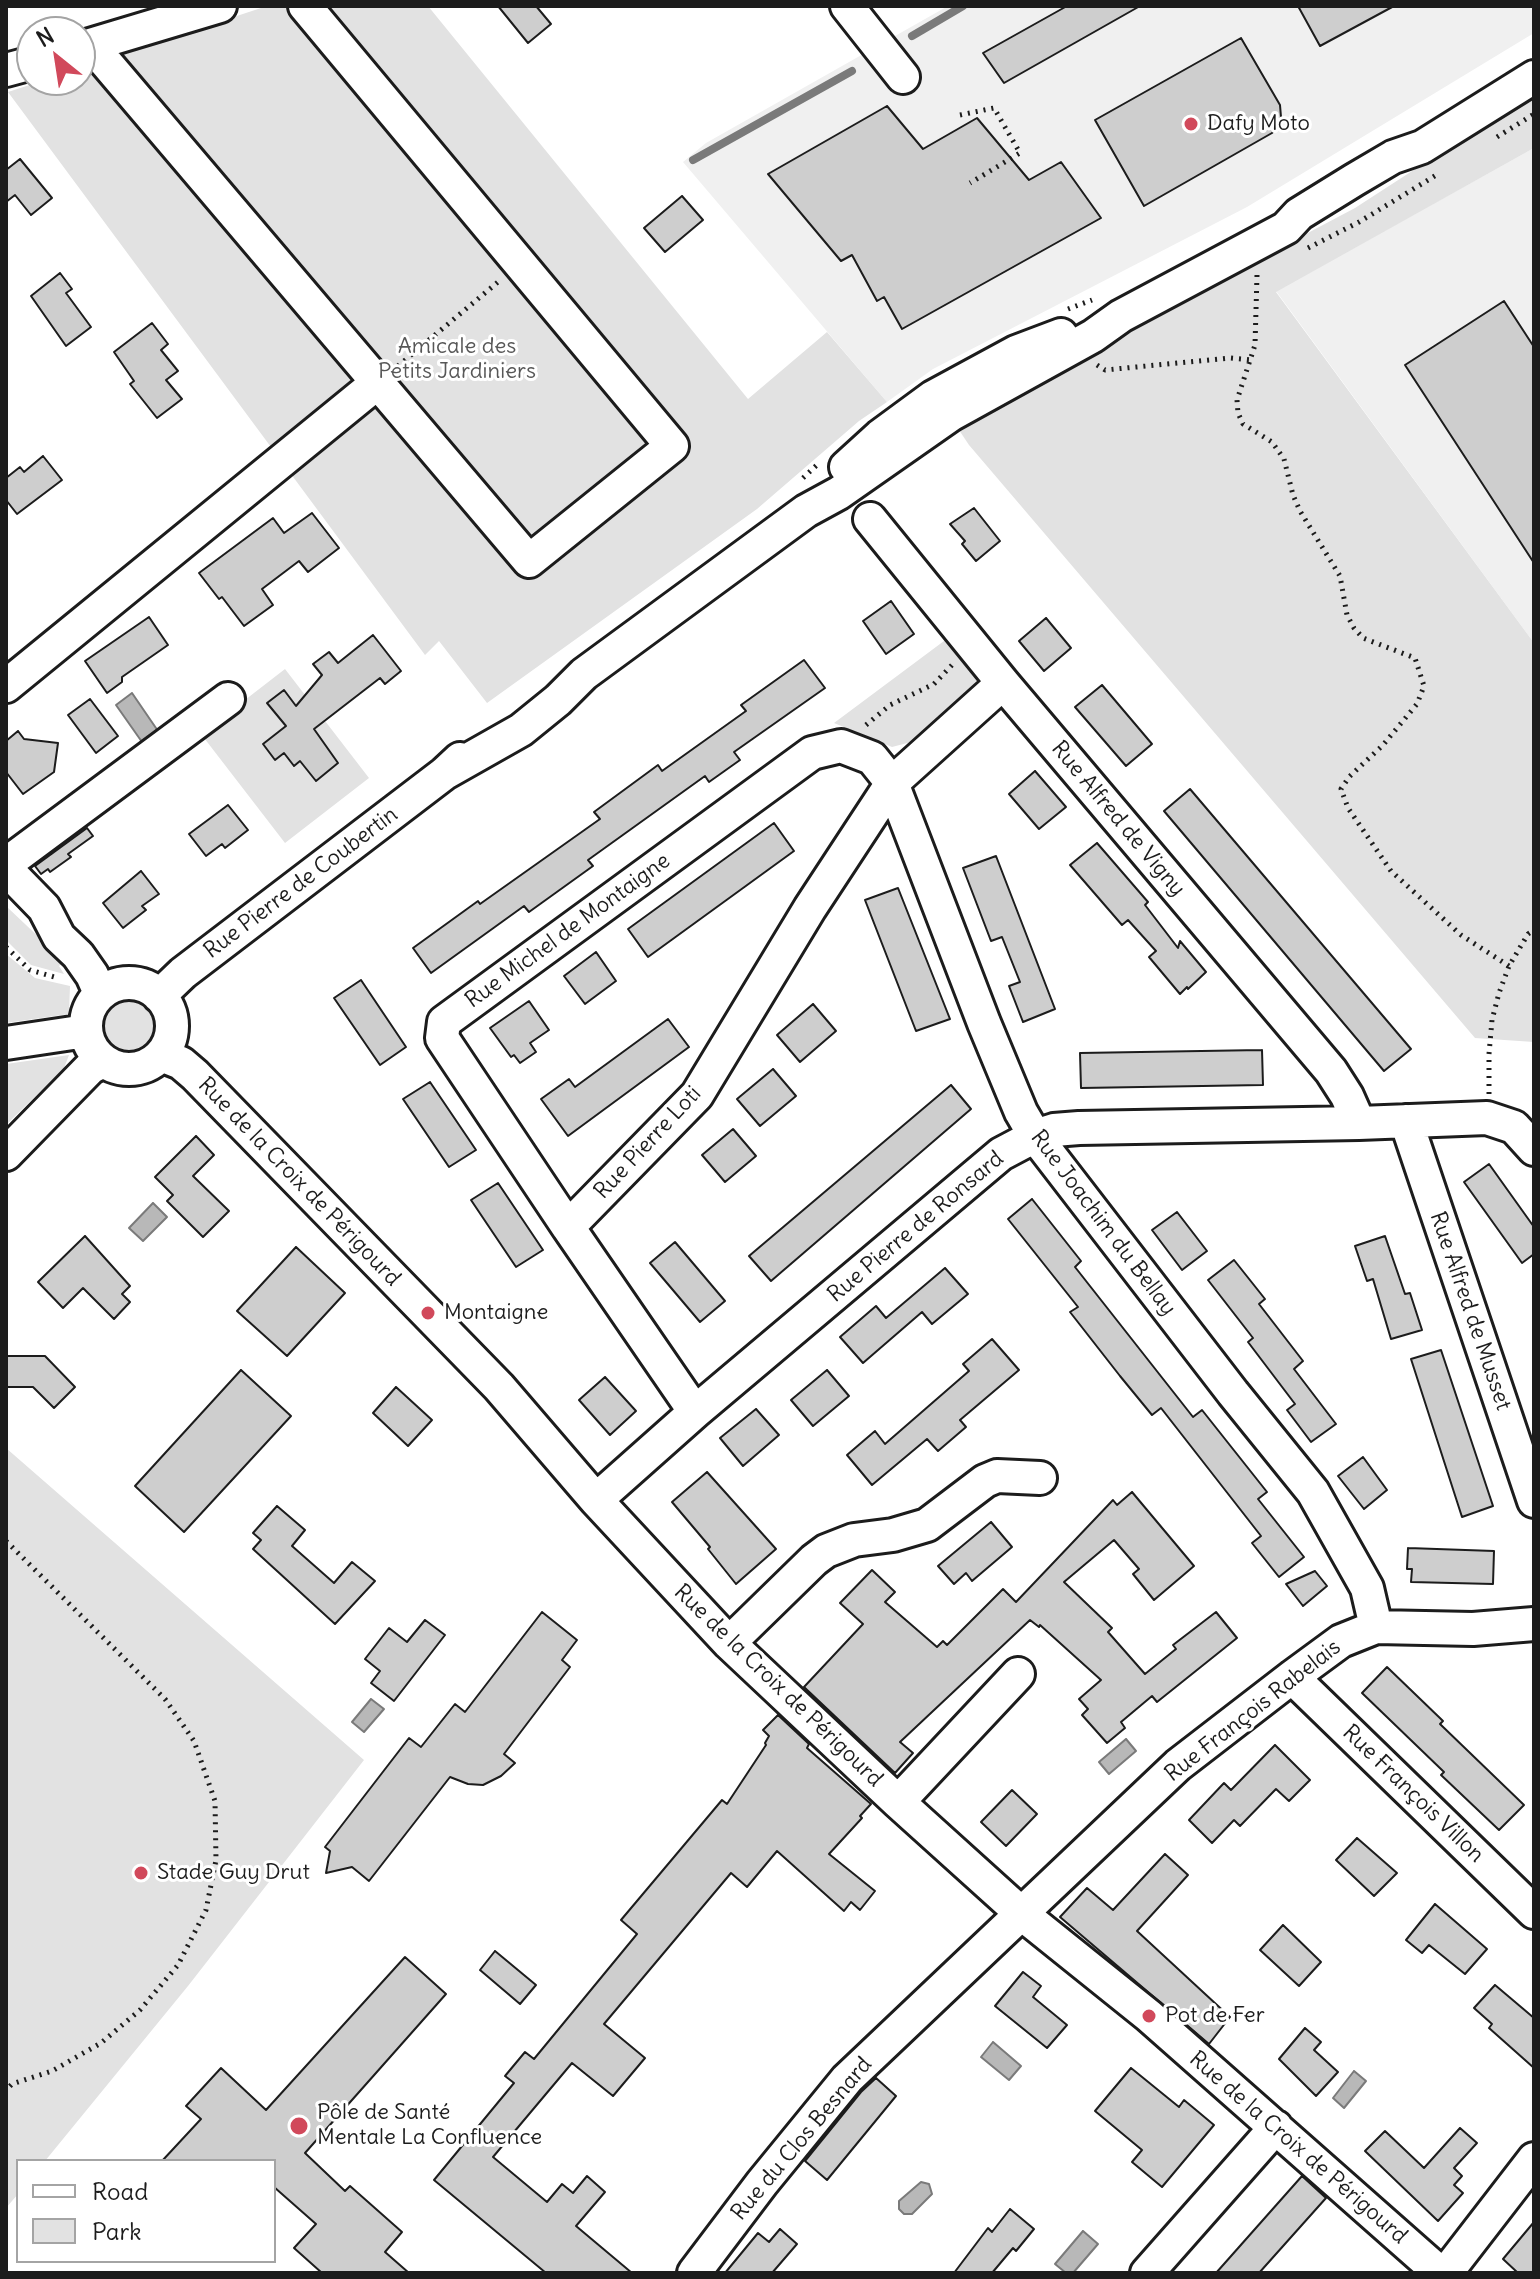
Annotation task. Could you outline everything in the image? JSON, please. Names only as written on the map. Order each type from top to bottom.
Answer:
[{"type":"street","points":[[96,43],[220,6]]},
{"type":"street","points":[[96,58],[529,561],[672,446],[305,6]]},
{"type":"street","points":[[847,6],[903,77]]},
{"type":"street","name":"Rue Pierre de Coubertin","points":[[159,996],[239,929],[445,773],[521,730],[584,674],[806,511],[864,450],[934,396],[1016,352],[1121,316],[1286,228],[1299,214],[1339,188],[1393,157],[1422,147],[1534,77]]},
{"type":"street","points":[[6,686],[281,465],[377,383]]},
{"type":"street","name":"Rue Alfred de Vigny","points":[[870,519],[1003,683],[1331,1071],[1359,1123]]},
{"type":"street","name":"Rue Pierre Loti","points":[[568,1227],[697,1095],[810,908],[892,783],[1003,683]]},
{"type":"street","points":[[59,937],[44,908],[6,867],[228,699]]},
{"type":"street","points":[[841,746],[872,758],[892,783]]},
{"type":"street","name":"Rue Michel de Montaigne","points":[[568,1227],[442,1038],[444,1022],[812,753],[841,746]]},
{"type":"street","name":"Rue Joachim du Bellay","points":[[892,783],[1021,1112],[1035,1136],[1313,1492],[1367,1588],[1376,1627]]},
{"type":"street","points":[[6,897],[33,925],[59,937],[78,955],[100,993]]},
{"type":"street","points":[[131,983],[147,987],[159,996],[167,1006],[172,1029],[161,1055],[148,1065],[133,1069],[117,1068],[103,1061],[91,1048],[86,1031],[86,1017],[100,993],[115,985],[131,983]]},
{"type":"street","points":[[6,1043],[86,1031]]},
{"type":"street","name":"Rue de la Croix de Périgourd","points":[[161,1055],[181,1063],[195,1075],[499,1387],[596,1500],[729,1643],[1022,1914],[1149,2016],[1276,2127],[1430,2269]]},
{"type":"street","points":[[6,1154],[90,1068],[103,1061]]},
{"type":"street","name":"Rue Pierre de Ronsard","points":[[596,1500],[695,1412],[1001,1154],[1035,1136],[1054,1130],[1079,1128],[1487,1118],[1514,1127],[1534,1149]]},
{"type":"street","name":"Rue Alfred de Musset","points":[[1406,1121],[1534,1501]]},
{"type":"street","points":[[568,1227],[695,1412]]},
{"type":"street","points":[[729,1643],[826,1551],[854,1540],[893,1535],[927,1525],[985,1481],[997,1476],[1040,1478]]},
{"type":"street","name":"Rue François Rabelais","points":[[1022,1914],[1178,1765],[1341,1641],[1376,1627],[1473,1629],[1534,1624]]},
{"type":"street","points":[[898,1802],[1018,1674]]},
{"type":"street","name":"Rue François Villon","points":[[1292,1677],[1534,1912]]},
{"type":"street","name":"Rue du Clos Besnard","points":[[694,2273],[847,2079],[1022,1914]]},
{"type":"street","points":[[1147,2273],[1276,2127]]},
{"type":"street","points":[[1430,2269],[1534,2159]]},
{"type":"path","points":[[960,115],[994,108],[1020,153],[970,183]]},
{"type":"path","points":[[377,383],[520,263]]},
{"type":"path","points":[[1257,274],[1252,360],[1237,400],[1238,413],[1243,424],[1272,442],[1284,459],[1300,511],[1340,576],[1347,615],[1354,628],[1363,638],[1415,658],[1424,686],[1417,704],[1341,789],[1348,808],[1391,871],[1461,935],[1509,966]]},
{"type":"path","points":[[1093,363],[1105,370],[1230,358],[1252,360]]},
{"type":"path","points":[[841,746],[890,705],[934,684],[970,642]]},
{"type":"path","points":[[1487,1118],[1492,1020],[1509,966],[1528,934],[1534,930]]},
{"type":"path","points":[[6,947],[30,970],[68,980]]},
{"type":"path","points":[[6,1541],[165,1699],[194,1741],[215,1801],[216,1860],[206,1910],[178,1965],[140,2010],[101,2043],[52,2071],[12,2084],[6,2090]]},
{"type":"shaded area","points":[[948,6],[1534,6],[1534,33],[1247,207],[933,369],[887,402],[683,162],[706,143]]},
{"type":"shaded area","points":[[1534,148],[1534,643],[1276,291]]},
{"type":"shaded area","points":[[132,693],[158,731],[142,742],[116,705]]},
{"type":"shaded area","points":[[153,1203],[167,1217],[143,1241],[129,1228]]},
{"type":"shaded area","points":[[371,1699],[384,1709],[364,1732],[352,1722]]},
{"type":"shaded area","points":[[1126,1739],[1136,1751],[1109,1774],[1099,1762]]},
{"type":"shaded area","points":[[993,2042],[1021,2066],[1009,2080],[981,2057]]},
{"type":"shaded area","points":[[1354,2071],[1366,2081],[1344,2108],[1333,2098]]},
{"type":"shaded area","points":[[921,2182],[929,2184],[932,2194],[912,2214],[904,2214],[899,2209],[899,2201]]},
{"type":"shaded area","points":[[1083,2231],[1098,2244],[1073,2273],[1066,2273],[1055,2264]]},
{"type":"green space","name":"Amicale des Petits Jardiniers","points":[[267,6],[428,6],[748,399],[827,332],[887,402],[859,421],[757,509],[487,703],[439,641],[425,655],[8,92],[16,89],[16,96],[96,96],[96,63]]},
{"type":"green space","points":[[1534,92],[1534,148],[1276,292],[1534,643],[1534,1042],[1475,1038],[969,445],[953,421],[1355,208]]},
{"type":"green space","points":[[948,638],[979,677],[975,693],[911,742],[892,747],[834,723]]},
{"type":"green space","points":[[285,669],[369,778],[285,843],[201,734]]},
{"type":"green space","points":[[6,906],[64,961],[59,966],[64,974],[31,965],[6,940]]},
{"type":"green space","points":[[6,954],[35,978],[70,986],[69,1014],[6,1023]]},
{"type":"green space","points":[[129,1001],[148,1008],[155,1027],[148,1046],[129,1053],[110,1046],[103,1027],[110,1008]]},
{"type":"green space","points":[[69,1055],[64,1068],[6,1125],[6,1064]]},
{"type":"green space","name":"Stade Guy Drut","points":[[6,1448],[364,1760],[188,1986],[47,2159],[16,2159],[16,2196],[6,2208]]},
{"type":"building","points":[[498,6],[536,6],[551,24],[528,43]]},
{"type":"building","points":[[1067,6],[1140,6],[1004,83],[983,53]]},
{"type":"building","points":[[1298,6],[1394,6],[1320,46]]},
{"type":"building","points":[[1241,38],[1280,105],[1278,126],[1272,133],[1144,206],[1095,120]]},
{"type":"building","points":[[887,106],[923,149],[977,118],[1029,180],[1061,162],[1101,218],[902,329],[884,297],[877,301],[852,255],[841,261],[768,174]]},
{"type":"building","points":[[20,159],[52,198],[31,215],[15,195],[6,202],[6,170]]},
{"type":"building","points":[[682,196],[703,220],[665,252],[644,228]]},
{"type":"building","points":[[60,273],[72,289],[66,293],[91,327],[66,346],[31,296]]},
{"type":"building","points":[[1504,301],[1534,347],[1534,563],[1405,365]]},
{"type":"building","points":[[152,323],[168,344],[161,350],[178,371],[166,380],[182,399],[157,418],[130,384],[134,381],[114,352]]},
{"type":"building","points":[[43,456],[62,480],[17,514],[6,500],[6,478],[20,467],[24,472]]},
{"type":"building","points":[[974,508],[1000,541],[976,561],[962,544],[965,541],[950,524]]},
{"type":"building","points":[[312,513],[339,548],[308,572],[299,561],[262,589],[273,605],[244,626],[199,573],[273,518],[284,533]]},
{"type":"building","points":[[891,601],[914,634],[886,654],[863,621]]},
{"type":"building","points":[[149,617],[168,645],[122,677],[122,682],[107,693],[85,661]]},
{"type":"building","points":[[1046,618],[1071,648],[1044,671],[1019,641]]},
{"type":"building","points":[[373,635],[401,671],[385,684],[380,678],[314,729],[338,763],[316,781],[300,761],[294,766],[284,753],[275,760],[263,744],[286,726],[267,703],[284,690],[296,706],[322,675],[313,664],[329,652],[338,663]]},
{"type":"building","points":[[804,660],[825,688],[734,752],[740,760],[709,782],[705,776],[588,860],[593,866],[529,912],[524,906],[431,973],[413,948],[600,819],[594,812],[658,765],[662,771],[746,711],[741,705]]},
{"type":"building","points":[[1102,685],[1152,744],[1126,766],[1075,707]]},
{"type":"building","points":[[90,699],[118,736],[96,753],[68,715]]},
{"type":"building","points":[[18,731],[24,739],[58,743],[54,772],[23,794],[6,772],[6,741]]},
{"type":"building","points":[[1035,771],[1066,807],[1039,829],[1009,794]]},
{"type":"building","points":[[1190,789],[1411,1049],[1384,1071],[1164,811]]},
{"type":"building","points":[[228,805],[248,830],[225,848],[222,844],[206,856],[189,834]]},
{"type":"building","points":[[774,823],[794,851],[648,957],[628,929]]},
{"type":"building","points":[[87,828],[93,836],[68,854],[71,857],[50,872],[48,869],[41,874],[35,866]]},
{"type":"building","points":[[1097,843],[1148,902],[1145,905],[1178,948],[1180,941],[1206,972],[1180,994],[1149,957],[1156,951],[1128,920],[1122,925],[1070,865]]},
{"type":"building","points":[[996,856],[1055,1009],[1023,1022],[1009,986],[1020,982],[1002,937],[991,941],[963,868]]},
{"type":"building","points":[[141,871],[159,894],[142,906],[146,910],[123,928],[103,903]]},
{"type":"building","points":[[898,888],[950,1019],[916,1031],[865,900]]},
{"type":"building","points":[[596,952],[616,981],[585,1004],[564,976]]},
{"type":"building","points":[[361,980],[406,1047],[380,1065],[334,998]]},
{"type":"building","points":[[529,1001],[549,1030],[530,1043],[536,1052],[520,1063],[514,1055],[511,1057],[490,1028]]},
{"type":"building","points":[[813,1004],[836,1031],[800,1062],[777,1035]]},
{"type":"building","points":[[668,1019],[689,1047],[568,1136],[541,1099],[569,1079],[575,1087]]},
{"type":"building","points":[[1262,1050],[1263,1085],[1081,1088],[1080,1053]]},
{"type":"building","points":[[773,1069],[796,1096],[760,1126],[737,1099]]},
{"type":"building","points":[[430,1082],[476,1150],[449,1167],[403,1099]]},
{"type":"building","points":[[951,1085],[971,1109],[771,1281],[749,1256]]},
{"type":"building","points":[[733,1129],[756,1156],[725,1182],[702,1155]]},
{"type":"building","points":[[196,1136],[214,1155],[193,1176],[229,1211],[203,1237],[167,1201],[173,1195],[155,1177]]},
{"type":"building","points":[[1489,1164],[1534,1227],[1534,1254],[1522,1263],[1464,1182]]},
{"type":"building","points":[[498,1183],[543,1250],[516,1267],[471,1200]]},
{"type":"building","points":[[1032,1199],[1081,1261],[1075,1267],[1193,1417],[1202,1410],[1267,1492],[1258,1499],[1304,1557],[1279,1577],[1252,1543],[1261,1536],[1161,1408],[1152,1415],[1120,1376],[1070,1312],[1078,1307],[1008,1219]]},
{"type":"building","points":[[1177,1212],[1207,1251],[1182,1270],[1152,1230]]},
{"type":"building","points":[[85,1236],[130,1286],[122,1294],[130,1302],[114,1319],[83,1288],[63,1308],[38,1282]]},
{"type":"building","points":[[1385,1236],[1405,1294],[1410,1293],[1422,1330],[1391,1339],[1373,1279],[1367,1281],[1355,1246]]},
{"type":"building","points":[[675,1242],[725,1301],[700,1322],[650,1263]]},
{"type":"building","points":[[296,1247],[345,1293],[287,1356],[237,1311]]},
{"type":"building","points":[[1234,1260],[1265,1299],[1259,1304],[1303,1361],[1294,1369],[1336,1424],[1311,1442],[1287,1410],[1295,1404],[1248,1342],[1253,1338],[1208,1280]]},
{"type":"building","points":[[945,1268],[968,1294],[932,1324],[922,1312],[863,1363],[840,1337],[876,1306],[886,1318]]},
{"type":"building","points":[[992,1339],[1019,1370],[960,1420],[966,1427],[938,1451],[927,1439],[872,1485],[847,1455],[875,1431],[885,1444],[969,1371],[963,1364]]},
{"type":"building","points":[[1441,1350],[1493,1506],[1462,1517],[1411,1359]]},
{"type":"building","points":[[6,1356],[45,1356],[75,1387],[54,1408],[33,1387],[6,1387]]},
{"type":"building","points":[[241,1370],[291,1416],[184,1532],[135,1486]]},
{"type":"building","points":[[827,1370],[849,1396],[813,1426],[791,1400]]},
{"type":"building","points":[[605,1377],[636,1411],[610,1435],[579,1400]]},
{"type":"building","points":[[396,1387],[432,1420],[408,1446],[373,1413]]},
{"type":"building","points":[[756,1409],[779,1435],[743,1466],[720,1438]]},
{"type":"building","points":[[1363,1457],[1387,1490],[1364,1509],[1338,1476]]},
{"type":"building","points":[[707,1472],[776,1549],[736,1584],[672,1502]]},
{"type":"building","points":[[1132,1492],[1194,1566],[1154,1600],[1133,1574],[1139,1569],[1114,1540],[1064,1582],[1112,1628],[1108,1632],[1145,1674],[1176,1649],[1173,1645],[1216,1612],[1237,1638],[1157,1702],[1152,1696],[1121,1722],[1125,1728],[1107,1743],[1082,1715],[1088,1709],[1079,1699],[1101,1680],[1040,1625],[1030,1620],[900,1742],[913,1753],[895,1773],[804,1687],[863,1624],[840,1603],[872,1570],[895,1592],[885,1602],[937,1647],[943,1641],[947,1645],[1003,1589],[1016,1602],[1113,1500],[1117,1505]]},
{"type":"building","points":[[277,1506],[305,1530],[292,1546],[334,1583],[352,1562],[375,1581],[335,1624],[253,1549],[261,1540],[253,1533]]},
{"type":"building","points":[[991,1522],[1012,1547],[972,1581],[966,1573],[954,1584],[938,1566]]},
{"type":"building","points":[[1408,1548],[1494,1551],[1493,1584],[1411,1582],[1412,1569],[1407,1569]]},
{"type":"building","points":[[1315,1571],[1327,1586],[1303,1606],[1286,1584]]},
{"type":"building","points":[[542,1612],[577,1640],[562,1660],[570,1667],[504,1754],[515,1763],[501,1776],[483,1785],[468,1784],[450,1777],[369,1881],[352,1867],[326,1873],[330,1851],[325,1847],[409,1738],[421,1747],[455,1704],[465,1712]]},
{"type":"building","points":[[425,1620],[445,1635],[394,1701],[371,1683],[380,1671],[365,1659],[389,1628],[407,1642]]},
{"type":"building","points":[[1387,1667],[1443,1721],[1440,1724],[1524,1805],[1499,1830],[1362,1693]]},
{"type":"building","points":[[778,1715],[809,1744],[807,1748],[871,1804],[829,1854],[875,1891],[860,1910],[851,1902],[844,1911],[777,1851],[747,1887],[731,1873],[604,2024],[645,2058],[613,2096],[572,2063],[493,2157],[547,2202],[562,2184],[573,2193],[587,2176],[605,2192],[576,2226],[632,2273],[546,2273],[434,2180],[514,2083],[505,2076],[525,2052],[534,2059],[637,1934],[621,1920],[722,1800],[727,1804],[766,1745],[769,1736],[763,1730]]},
{"type":"building","points":[[1275,1745],[1310,1780],[1289,1801],[1276,1789],[1240,1826],[1234,1820],[1212,1843],[1189,1820],[1224,1783],[1231,1790]]},
{"type":"building","points":[[1012,1790],[1037,1814],[1006,1846],[981,1822]]},
{"type":"building","points":[[1357,1838],[1397,1873],[1374,1896],[1336,1860]]},
{"type":"building","points":[[1165,1854],[1188,1875],[1137,1931],[1230,2017],[1209,2044],[1060,1917],[1087,1888],[1113,1910]]},
{"type":"building","points":[[1435,1904],[1487,1949],[1465,1974],[1429,1945],[1422,1953],[1406,1940]]},
{"type":"building","points":[[1283,1925],[1321,1962],[1299,1986],[1260,1950]]},
{"type":"building","points":[[495,1951],[536,1985],[520,2004],[480,1970]]},
{"type":"building","points":[[405,1957],[446,1994],[305,2153],[345,2191],[350,2186],[402,2232],[385,2252],[409,2273],[322,2273],[294,2248],[316,2224],[276,2189],[276,2159],[164,2159],[201,2119],[186,2106],[221,2068],[266,2110]]},
{"type":"building","points":[[1023,1972],[1041,1986],[1033,1997],[1067,2025],[1047,2048],[995,2006]]},
{"type":"building","points":[[1495,1985],[1534,2018],[1534,2068],[1489,2028],[1492,2024],[1474,2008]]},
{"type":"building","points":[[1305,2028],[1321,2042],[1314,2050],[1338,2072],[1316,2096],[1279,2059]]},
{"type":"building","points":[[1131,2068],[1179,2107],[1184,2100],[1214,2125],[1162,2187],[1132,2162],[1142,2150],[1095,2111]]},
{"type":"building","points":[[876,2078],[896,2096],[827,2180],[805,2161]]},
{"type":"building","points":[[1460,2128],[1477,2143],[1454,2168],[1462,2176],[1454,2185],[1463,2193],[1438,2221],[1365,2151],[1385,2131],[1424,2168]]},
{"type":"building","points":[[1302,2176],[1326,2198],[1259,2273],[1216,2273]]},
{"type":"building","points":[[1010,2209],[1034,2229],[1016,2251],[1013,2248],[992,2273],[954,2273],[988,2228],[992,2232]]},
{"type":"building","points":[[1534,2222],[1534,2273],[1518,2273],[1503,2259]]},
{"type":"building","points":[[780,2229],[797,2244],[772,2273],[725,2273],[758,2233],[769,2242]]},
{"type":"waterway","points":[[912,36],[963,6]]},
{"type":"waterway","points":[[693,160],[852,71]]},
{"type":"place","name":"Dafy Moto","points":[[1191,124]]},
{"type":"place","name":"Montaigne","points":[[428,1313]]},
{"type":"place","name":"Stade Guy Drut","points":[[141,1873]]},
{"type":"place","name":"Pot de Fer","points":[[1149,2016]]},
{"type":"place","name":"Pôle de Santé Mentale La Confluence","points":[[299,2126]]}]
